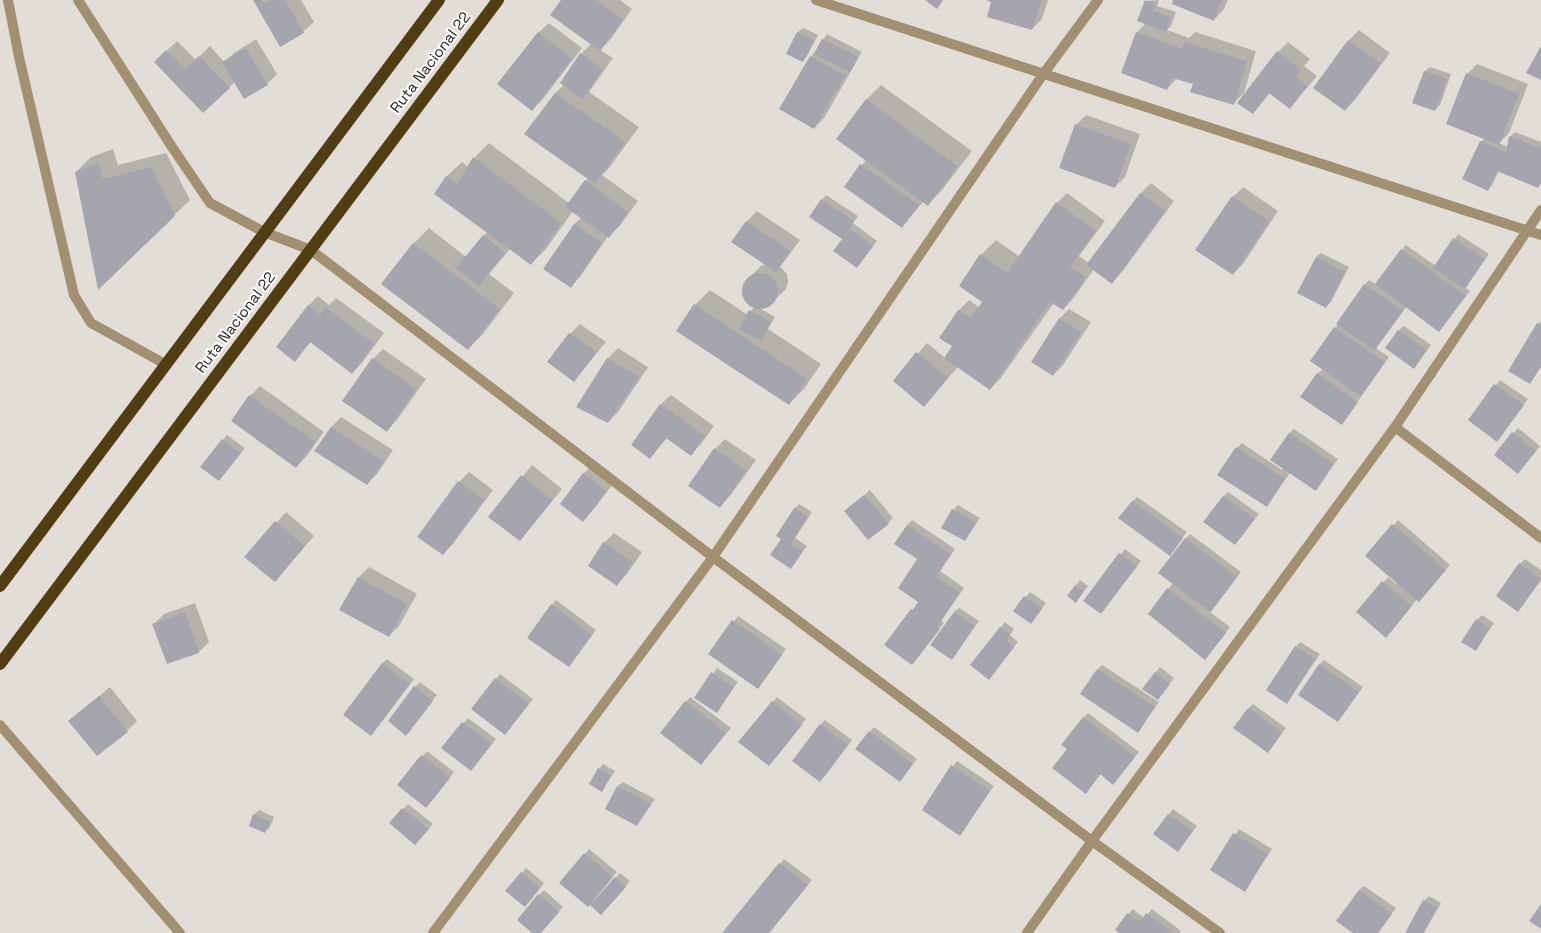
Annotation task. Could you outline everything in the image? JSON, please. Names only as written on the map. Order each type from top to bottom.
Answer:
[{"type":"highway","points":[[0,586],[439,0]]},
{"type":"highway","name":"Ruta Nacional 22","points":[[0,664],[498,0]]},
{"type":"street","points":[[8,0],[74,295],[90,323],[165,364]]},
{"type":"street","points":[[78,0],[172,148],[210,202],[264,232],[311,250],[713,557],[1092,840],[1220,933]]},
{"type":"street","points":[[816,0],[1541,235]]},
{"type":"street","points":[[433,933],[713,557],[1044,73],[1098,0]]},
{"type":"street","points":[[1027,933],[1092,840],[1395,427],[1526,230],[1541,210]]},
{"type":"street","points":[[1395,427],[1541,538]]},
{"type":"street","points":[[0,725],[180,933]]},
{"type":"building","points":[[253,0],[262,0],[264,3],[269,0],[285,0],[304,33],[280,47]]},
{"type":"building","points":[[561,0],[596,0],[623,20],[600,51],[550,15]]},
{"type":"building","points":[[925,0],[943,0],[937,9]]},
{"type":"building","points":[[986,0],[1042,0],[1032,30],[987,17],[991,2]]},
{"type":"building","points":[[1145,0],[1155,4],[1153,11],[1171,17],[1166,32],[1137,21]]},
{"type":"building","points":[[1173,0],[1222,0],[1214,21],[1172,4]]},
{"type":"building","points":[[538,32],[572,59],[532,111],[497,84]]},
{"type":"building","points":[[797,32],[814,40],[803,62],[786,54]]},
{"type":"building","points":[[1136,32],[1182,49],[1184,42],[1247,61],[1234,105],[1190,92],[1193,84],[1172,78],[1167,90],[1121,73]]},
{"type":"building","points":[[822,39],[858,57],[850,72],[814,54]]},
{"type":"building","points":[[1348,40],[1381,63],[1345,111],[1313,88]]},
{"type":"building","points":[[1541,46],[1541,80],[1526,73]]},
{"type":"building","points":[[246,48],[268,85],[244,99],[222,62]]},
{"type":"building","points":[[166,50],[185,69],[199,56],[230,88],[203,113],[154,62]]},
{"type":"building","points":[[1277,51],[1301,70],[1295,77],[1307,86],[1290,109],[1269,93],[1253,114],[1237,103]]},
{"type":"building","points":[[580,53],[603,69],[583,99],[560,83]]},
{"type":"building","points":[[810,56],[845,76],[814,129],[779,109]]},
{"type":"building","points":[[1424,71],[1447,79],[1435,111],[1412,103]]},
{"type":"building","points":[[1466,73],[1519,94],[1499,145],[1446,124]]},
{"type":"building","points":[[555,93],[625,142],[595,184],[524,134]]},
{"type":"building","points":[[866,99],[957,166],[928,206],[836,139]]},
{"type":"building","points":[[1075,124],[1131,144],[1115,188],[1059,168]]},
{"type":"building","points":[[1509,136],[1541,148],[1541,181],[1538,188],[1497,171],[1488,191],[1462,179],[1480,141],[1506,152]]},
{"type":"building","points":[[473,157],[561,223],[531,265],[434,194],[446,176],[457,184]]},
{"type":"building","points":[[98,163],[103,179],[151,167],[175,216],[98,290],[75,172]]},
{"type":"building","points":[[860,164],[919,205],[902,228],[844,187]]},
{"type":"building","points":[[585,180],[628,212],[609,238],[565,207]]},
{"type":"building","points":[[1140,193],[1165,211],[1112,284],[1086,265]]},
{"type":"building","points":[[1232,196],[1269,221],[1233,275],[1195,250]]},
{"type":"building","points":[[821,199],[854,221],[849,229],[873,246],[857,268],[833,251],[842,239],[809,217]]},
{"type":"building","points":[[1056,202],[1096,231],[1070,267],[1086,277],[1063,310],[1050,302],[990,390],[944,358],[952,346],[939,338],[958,310],[971,318],[982,302],[959,286],[980,254],[1007,273]]},
{"type":"building","points":[[746,221],[791,251],[776,272],[731,242]]},
{"type":"building","points":[[574,224],[602,243],[571,288],[543,269]]},
{"type":"building","points":[[483,235],[505,253],[479,286],[456,268]]},
{"type":"building","points":[[1453,238],[1485,259],[1465,289],[1433,268]]},
{"type":"building","points":[[413,243],[500,309],[468,350],[381,284]]},
{"type":"building","points":[[1401,249],[1466,296],[1439,332],[1375,284]]},
{"type":"building","points":[[1316,257],[1345,272],[1326,308],[1297,293]]},
{"type":"building","points":[[764,273],[773,278],[777,284],[777,298],[773,304],[764,309],[756,309],[747,304],[743,298],[742,287],[747,278],[753,274]]},
{"type":"building","points":[[1364,284],[1403,311],[1375,350],[1336,324]]},
{"type":"building","points":[[694,304],[807,379],[789,405],[676,331]]},
{"type":"building","points":[[308,305],[320,315],[325,307],[374,344],[352,374],[310,342],[295,362],[276,347]]},
{"type":"building","points":[[749,310],[771,322],[761,341],[739,329]]},
{"type":"building","points":[[1059,318],[1081,332],[1053,376],[1031,362]]},
{"type":"building","points":[[1537,323],[1541,325],[1541,366],[1530,384],[1508,371]]},
{"type":"building","points":[[1334,327],[1385,362],[1361,396],[1310,361]]},
{"type":"building","points":[[1398,330],[1427,350],[1414,369],[1385,348]]},
{"type":"building","points":[[569,333],[597,352],[574,382],[547,362]]},
{"type":"building","points":[[916,352],[948,378],[924,407],[893,381]]},
{"type":"building","points":[[372,358],[416,389],[387,432],[342,401]]},
{"type":"building","points":[[607,358],[639,377],[608,423],[576,407]]},
{"type":"building","points":[[1317,373],[1358,402],[1342,425],[1300,397]]},
{"type":"building","points":[[1494,384],[1524,405],[1497,442],[1468,420]]},
{"type":"building","points":[[249,395],[315,442],[296,468],[231,421]]},
{"type":"building","points":[[660,404],[705,436],[691,456],[666,438],[650,459],[631,445]]},
{"type":"building","points":[[331,427],[384,461],[367,485],[314,451]]},
{"type":"building","points":[[1512,432],[1536,451],[1518,474],[1494,455]]},
{"type":"building","points":[[1289,433],[1334,464],[1316,491],[1270,460]]},
{"type":"building","points":[[222,439],[241,453],[219,481],[200,467]]},
{"type":"building","points":[[1236,447],[1285,479],[1267,507],[1217,475]]},
{"type":"building","points":[[714,448],[746,471],[720,508],[688,486]]},
{"type":"building","points":[[583,473],[607,491],[583,522],[560,504]]},
{"type":"building","points":[[521,475],[553,500],[520,541],[488,517]]},
{"type":"building","points":[[458,481],[484,500],[443,555],[417,537]]},
{"type":"building","points":[[864,495],[889,524],[868,540],[844,511]]},
{"type":"building","points":[[1223,496],[1255,519],[1235,545],[1203,522]]},
{"type":"building","points":[[1132,501],[1183,538],[1170,556],[1118,518]]},
{"type":"building","points":[[794,508],[808,517],[791,544],[803,551],[791,569],[770,555],[781,539],[776,536]]},
{"type":"building","points":[[952,509],[976,523],[965,541],[941,528]]},
{"type":"building","points":[[275,521],[305,546],[275,582],[244,557]]},
{"type":"building","points":[[1392,524],[1446,570],[1419,602],[1365,556]]},
{"type":"building","points":[[907,525],[951,554],[936,577],[960,593],[937,627],[940,629],[912,665],[884,645],[918,602],[898,588],[917,559],[894,544]]},
{"type":"building","points":[[1185,538],[1237,577],[1211,612],[1158,573]]},
{"type":"building","points":[[603,542],[633,562],[617,586],[588,566]]},
{"type":"building","points":[[1119,553],[1137,566],[1101,614],[1083,601]]},
{"type":"building","points":[[1519,563],[1541,580],[1518,612],[1496,596]]},
{"type":"building","points":[[358,577],[407,604],[389,637],[339,610]]},
{"type":"building","points":[[1382,581],[1412,606],[1386,638],[1356,612]]},
{"type":"building","points":[[1075,585],[1084,591],[1076,603],[1067,596]]},
{"type":"building","points":[[1167,588],[1226,633],[1205,660],[1148,614]]},
{"type":"building","points":[[1024,596],[1042,609],[1031,624],[1013,611]]},
{"type":"building","points":[[551,604],[592,635],[569,667],[527,638]]},
{"type":"building","points":[[185,612],[199,653],[167,664],[152,624]]},
{"type":"building","points":[[954,612],[975,626],[952,660],[930,645]]},
{"type":"building","points":[[1476,619],[1490,628],[1476,651],[1461,642]]},
{"type":"building","points":[[732,620],[782,655],[758,689],[708,654]]},
{"type":"building","points":[[1000,627],[1010,634],[1006,641],[1014,647],[989,680],[970,665]]},
{"type":"building","points":[[1295,646],[1315,659],[1287,704],[1266,690]]},
{"type":"building","points":[[382,663],[410,684],[371,736],[343,715]]},
{"type":"building","points":[[1319,664],[1359,692],[1338,722],[1298,695]]},
{"type":"building","points":[[1097,669],[1155,707],[1138,733],[1080,694]]},
{"type":"building","points":[[711,672],[734,687],[717,713],[694,698]]},
{"type":"building","points":[[1155,672],[1170,684],[1158,700],[1142,689]]},
{"type":"building","points":[[495,678],[529,704],[505,735],[471,709]]},
{"type":"building","points":[[414,686],[433,701],[406,736],[388,721]]},
{"type":"building","points":[[99,696],[128,732],[97,756],[68,721]]},
{"type":"building","points":[[685,701],[726,733],[701,765],[660,733]]},
{"type":"building","points":[[772,701],[802,725],[769,766],[738,742]]},
{"type":"building","points":[[1248,708],[1282,733],[1268,753],[1233,728]]},
{"type":"building","points":[[1083,717],[1135,757],[1113,785],[1100,774],[1086,794],[1052,768],[1067,749],[1061,745]]},
{"type":"building","points":[[462,722],[492,744],[471,771],[441,748]]},
{"type":"building","points":[[820,724],[848,745],[820,782],[792,761]]},
{"type":"building","points":[[869,731],[913,764],[900,782],[855,749]]},
{"type":"building","points":[[421,755],[450,778],[426,808],[397,785]]},
{"type":"building","points":[[951,765],[990,791],[960,836],[922,810]]},
{"type":"building","points":[[598,768],[611,776],[602,792],[589,784]]},
{"type":"building","points":[[617,786],[651,804],[637,826],[605,809]]},
{"type":"building","points":[[402,808],[429,829],[415,845],[389,823]]},
{"type":"building","points":[[253,814],[270,822],[265,833],[249,826]]},
{"type":"building","points":[[1168,814],[1193,831],[1178,852],[1153,834]]},
{"type":"building","points":[[1233,833],[1268,854],[1245,892],[1210,870]]},
{"type":"building","points":[[584,853],[613,877],[588,907],[559,883]]},
{"type":"building","points":[[779,863],[808,885],[769,933],[722,933]]},
{"type":"building","points":[[521,872],[540,888],[525,907],[505,891]]},
{"type":"building","points":[[615,877],[626,887],[601,915],[590,905]]},
{"type":"building","points":[[1359,890],[1392,914],[1378,933],[1353,933],[1336,921]]},
{"type":"building","points":[[538,894],[559,912],[541,933],[532,933],[517,920]]},
{"type":"building","points":[[1423,900],[1437,908],[1423,933],[1405,933]]},
{"type":"building","points":[[1541,904],[1541,929],[1529,921]]},
{"type":"building","points":[[1127,913],[1140,922],[1146,913],[1173,933],[1119,933],[1115,930]]}]
